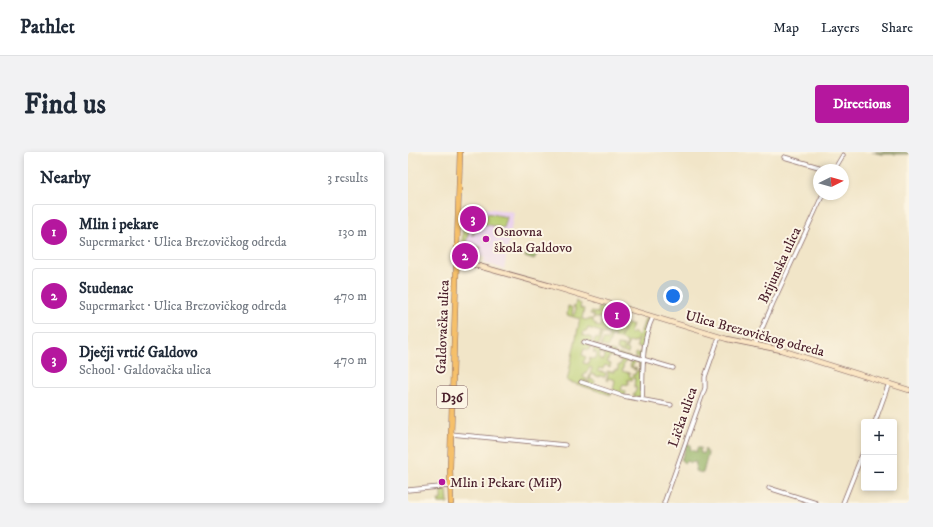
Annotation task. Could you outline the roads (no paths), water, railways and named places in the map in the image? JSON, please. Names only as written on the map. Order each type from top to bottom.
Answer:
[{"type":"main road","name":"Galdovačka ulica","points":[[451,503],[451,434],[460,152]]},
{"type":"main road","name":"Ulica Brezovičkog odreda","points":[[457,260],[551,286],[719,337],[782,350],[909,390]]},
{"type":"street","points":[[838,164],[843,155]]},
{"type":"street","points":[[784,157],[813,165]]},
{"type":"street","name":"Brijunska ulica","points":[[755,345],[821,200]]},
{"type":"street","points":[[642,399],[646,333],[653,317]]},
{"type":"street","name":"Lička ulica","points":[[664,503],[704,388],[719,337]]},
{"type":"street","points":[[584,342],[673,368]]},
{"type":"street","points":[[580,382],[623,396],[670,405]]},
{"type":"street","points":[[875,419],[889,383]]},
{"type":"street","points":[[451,434],[565,444]]},
{"type":"street","points":[[843,503],[862,455]]},
{"type":"street","points":[[408,490],[450,486]]},
{"type":"street","points":[[769,488],[816,503]]},
{"type":"place","name":"Dječji vrtić Galdovo","points":[[473,219]]},
{"type":"place","name":"Osnovna škola Galdovo","points":[[486,239]]},
{"type":"place","name":"Studenac","points":[[465,256]]},
{"type":"place","name":"Mlin i pekare","points":[[617,315]]},
{"type":"place","name":"Mlin i Pekare (MiP)","points":[[442,482]]}]
